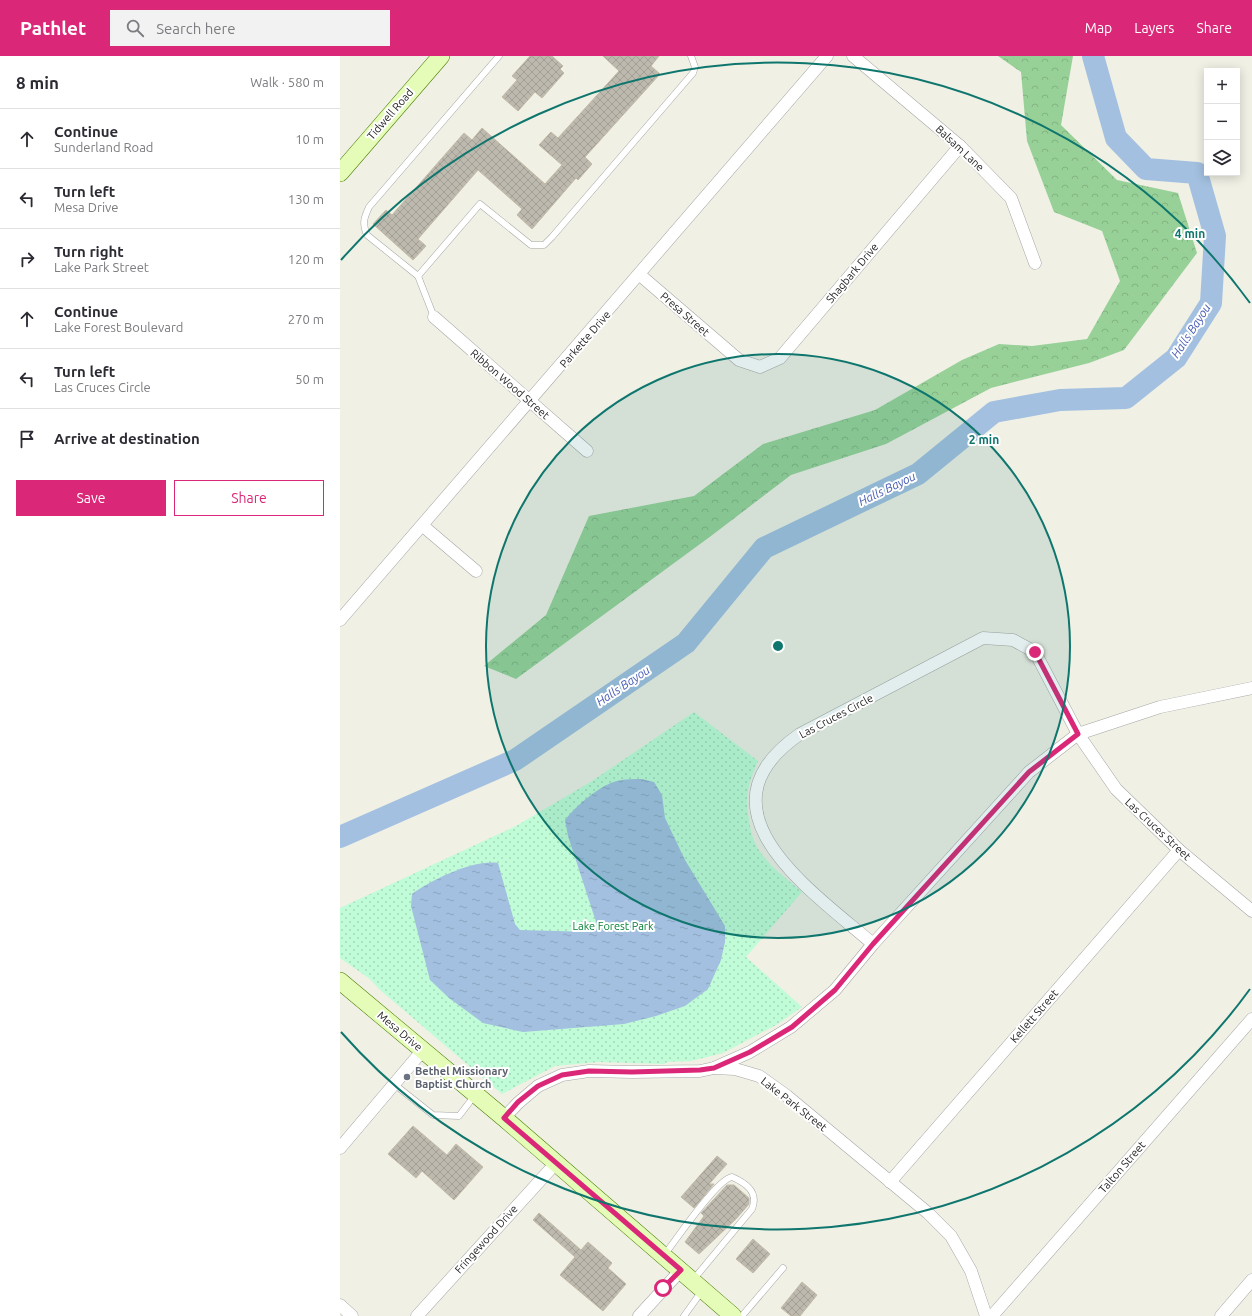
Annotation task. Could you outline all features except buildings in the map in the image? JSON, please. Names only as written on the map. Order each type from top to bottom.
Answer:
[{"type":"main road","name":"Tidwell Road","points":[[340,173],[441,56]]},
{"type":"main road","name":"Mesa Drive","points":[[340,981],[476,1094],[733,1316]]},
{"type":"street","name":"Parkette Drive","points":[[340,620],[640,275],[827,56]]},
{"type":"street","name":"Balsam Lane","points":[[853,56],[960,146],[1011,198],[1035,263]]},
{"type":"street","name":"Shagbark Drive","points":[[731,353],[739,360],[760,367],[780,358],[960,146]]},
{"type":"street","name":"Presa Street","points":[[640,275],[731,353]]},
{"type":"street","name":"Ribbon Wood Street","points":[[434,317],[587,451]]},
{"type":"street","points":[[423,526],[476,571]]},
{"type":"street","name":"Las Cruces Circle","points":[[873,944],[788,870],[766,840],[759,820],[756,796],[762,772],[783,746],[800,734],[983,638],[1014,640],[1035,652],[1078,734]]},
{"type":"street","points":[[714,1068],[750,1052],[792,1027],[835,990],[873,944],[1029,772],[1078,734],[1160,707],[1252,688]]},
{"type":"street","name":"Las Cruces Street","points":[[1078,734],[1116,789],[1179,850],[1252,911]]},
{"type":"street","name":"Kellett Street","points":[[890,1182],[1179,850]]},
{"type":"street","name":"Talton Street","points":[[992,1316],[1252,1019]]},
{"type":"street","points":[[340,1148],[423,1050]]},
{"type":"street","name":"Lake Park Street","points":[[504,1118],[518,1102],[538,1086],[562,1075],[589,1071],[632,1072],[700,1070],[714,1068],[735,1069],[759,1076],[787,1096],[928,1213],[951,1236],[971,1271],[986,1316]]},
{"type":"street","name":"Fringewood Drive","points":[[417,1316],[556,1163]]},
{"type":"street","points":[[639,1316],[692,1280]]},
{"type":"street","points":[[1221,1316],[1252,1280]]},
{"type":"street","points":[[340,1305],[352,1316]]},
{"type":"lane","points":[[434,317],[418,276],[367,235],[363,225],[364,216],[369,206],[499,56]]},
{"type":"lane","points":[[418,276],[480,204],[531,245],[544,245],[552,238],[693,73],[695,67],[691,56]]},
{"type":"lane","points":[[394,1084],[433,1115],[440,1116],[459,1116],[476,1094]]},
{"type":"lane","points":[[664,1255],[707,1199],[723,1181],[732,1177],[752,1191],[755,1195],[752,1209],[692,1280],[684,1316]]},
{"type":"lane","points":[[742,1316],[783,1268]]},
{"type":"green space","points":[[998,56],[1073,56],[1061,125],[1117,180],[1178,193],[1197,253],[1124,350],[1089,363],[991,388],[886,444],[791,475],[711,536],[516,679],[484,666],[546,615],[589,516],[694,496],[763,444],[875,410],[962,360],[999,344],[1032,346],[1087,339],[1120,281],[1102,231],[1054,212],[1027,141],[1021,72]]},
{"type":"green space","name":"Lake Forest Park","points":[[694,712],[758,761],[752,776],[747,796],[752,836],[762,854],[768,861],[802,892],[746,957],[802,1007],[776,1025],[723,1053],[691,1061],[667,1062],[664,1064],[599,1062],[555,1066],[502,1094],[379,989],[370,979],[340,958],[340,908],[516,826],[592,781]]},
{"type":"water","points":[[642,779],[654,782],[662,795],[665,818],[685,860],[725,926],[725,942],[721,960],[708,989],[685,1006],[656,1016],[624,1024],[523,1032],[483,1023],[449,998],[430,980],[411,906],[412,894],[441,877],[465,867],[477,864],[498,863],[515,924],[520,930],[592,932],[598,928],[568,836],[565,820],[575,809],[596,791],[610,783],[620,780]]},
{"type":"waterway","name":"Halls Bayou","points":[[340,837],[515,760],[686,643],[764,548],[918,474],[994,412],[1060,400],[1126,398],[1176,358],[1211,303],[1215,236],[1197,173],[1146,169],[1116,138],[1093,56]]},
{"type":"place","name":"Bethel Missionary Baptist Church","points":[[407,1077]]},
{"type":"route","points":[[663,1288],[681,1270],[504,1118],[518,1102],[538,1086],[562,1075],[589,1071],[632,1072],[700,1070],[714,1068],[750,1052],[792,1027],[835,990],[873,944],[1029,772],[1078,734],[1035,652]]}]
